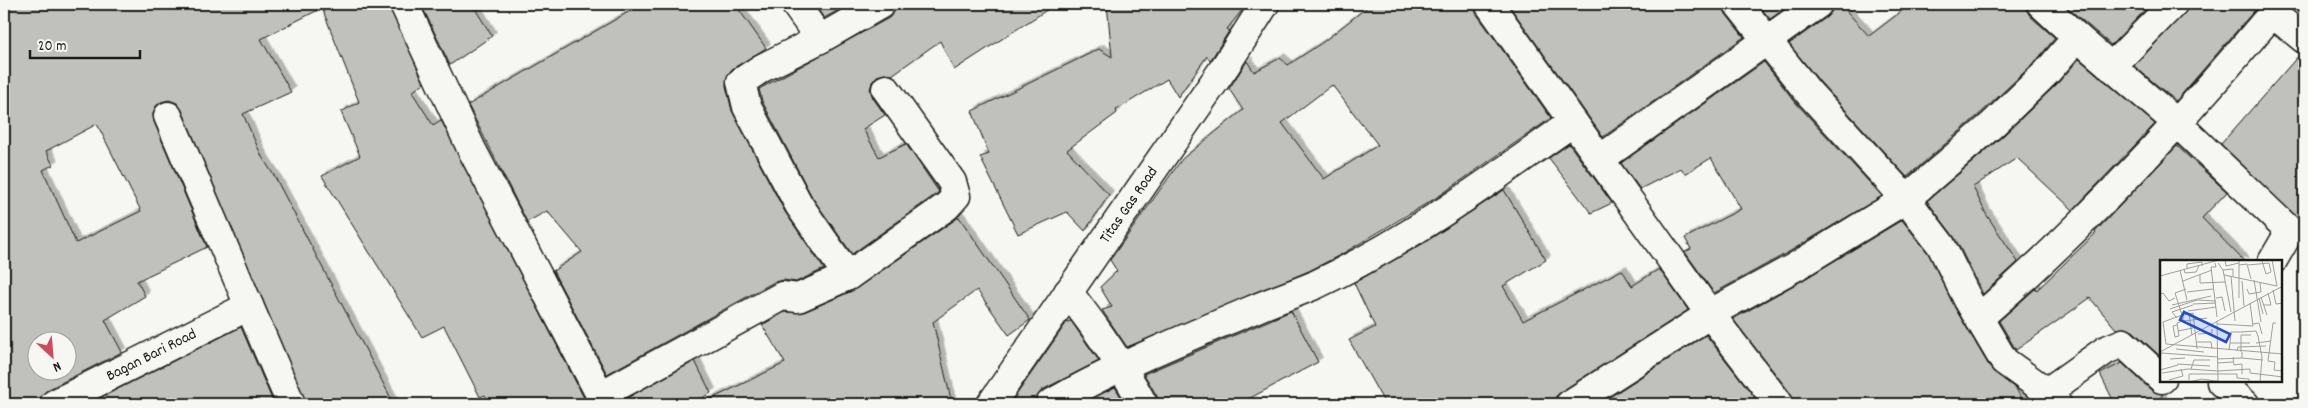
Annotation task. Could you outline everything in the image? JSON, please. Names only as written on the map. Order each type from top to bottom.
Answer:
[{"type":"street","points":[[404,4],[471,148],[603,400],[782,296],[798,298],[848,276],[947,206],[956,196],[952,182],[886,89]]},
{"type":"street","points":[[795,4],[820,39]]},
{"type":"street","points":[[848,276],[800,205],[747,107],[741,82],[762,68],[820,39],[881,4]]},
{"type":"street","name":"Titas Gas Road","points":[[991,404],[1226,65],[1265,4]]},
{"type":"street","points":[[1738,4],[1766,42],[1808,92],[1906,199],[1941,245],[2004,361],[2052,398],[2106,350],[2123,343],[2160,377]]},
{"type":"street","points":[[1600,159],[1818,4]]},
{"type":"street","points":[[2042,4],[2077,38],[2300,230],[2274,260]]},
{"type":"street","points":[[2111,67],[2173,4]]},
{"type":"street","points":[[1498,7],[1573,122],[1710,314],[1780,404]]},
{"type":"street","points":[[1979,318],[2025,278],[2177,123],[2270,18],[2277,16],[2304,39]]},
{"type":"street","points":[[1570,404],[1710,314],[1796,267],[1906,199],[1993,124],[2047,72],[2077,38]]},
{"type":"street","points":[[168,116],[290,404]]},
{"type":"street","points":[[1050,404],[1082,385],[1314,285],[1383,250],[1476,192],[1573,122]]},
{"type":"street","points":[[1068,292],[1100,332],[1123,367],[1143,404]]},
{"type":"street","name":"Bagan Bari Road","points":[[54,404],[249,306]]},
{"type":"street","points":[[2222,383],[2245,404]]},
{"type":"building","points":[[4,4],[389,4],[424,83],[412,92],[433,125],[441,120],[584,398],[573,404],[490,404],[485,395],[480,397],[444,326],[422,337],[322,176],[360,156],[341,112],[359,102],[322,8],[261,39],[291,92],[243,114],[262,157],[275,177],[394,404],[306,404],[182,110],[177,103],[169,100],[161,102],[156,106],[153,114],[154,122],[207,247],[137,281],[145,296],[105,320],[122,352],[78,374],[78,330],[28,330],[28,380],[67,380],[47,390],[41,396],[39,404],[4,404]],"holes":[[[97,124],[141,211],[76,243],[43,170],[53,165],[46,151]]]},
{"type":"building","points":[[421,4],[472,4],[492,36],[450,65]]},
{"type":"building","points":[[642,4],[735,4],[766,48],[732,69],[727,76],[726,86],[732,111],[785,212],[824,269],[796,282],[784,280],[774,282],[607,374],[553,271],[582,252],[547,211],[527,222],[468,105]]},
{"type":"building","points":[[814,4],[850,4],[824,18]]},
{"type":"building","points":[[897,4],[1056,4],[954,70],[940,41],[892,75],[884,74],[877,76],[872,82],[870,90],[873,98],[885,115],[863,129],[879,157],[906,144],[939,192],[852,254],[812,197],[762,101],[759,89],[889,18],[895,11]]},
{"type":"building","points":[[1107,4],[1247,4],[1227,29],[1229,31],[1210,61],[1207,56],[1178,97],[1167,79],[1116,110],[1117,113],[1067,150],[1109,195],[1085,231],[1067,212],[1018,234],[980,157],[989,154],[972,111],[1099,49],[1112,57]]},
{"type":"building","points":[[1371,4],[1474,4],[1476,13],[1551,118],[1439,196],[1342,254],[1309,271],[1127,347],[1102,310],[1112,307],[1100,287],[1117,271],[1110,260],[1182,159],[1243,110],[1229,89],[1247,61],[1254,72],[1280,58],[1288,65],[1323,42]],"holes":[[[1332,85],[1378,145],[1324,179],[1282,123]]]},
{"type":"building","points":[[1508,4],[1723,4],[1726,14],[1744,37],[1603,137]]},
{"type":"building","points":[[1758,4],[1791,4],[1770,19]]},
{"type":"building","points":[[1833,4],[1840,4],[1869,36],[1911,4],[2023,4],[2030,16],[2055,38],[2036,61],[1982,112],[1907,177],[1820,82],[1789,44],[1827,17],[1832,11]]},
{"type":"building","points":[[2072,4],[2151,4],[2111,45],[2068,8]]},
{"type":"building","points":[[2193,4],[2268,4],[2253,12],[2176,101],[2134,66]]},
{"type":"building","points":[[2300,54],[2304,54],[2304,225],[2221,144]]},
{"type":"building","points":[[2079,59],[2155,124],[2073,210],[2017,158],[1973,187],[1986,214],[2018,262],[1983,294],[1955,238],[1927,201],[2004,135],[2058,83]]},
{"type":"building","points":[[1764,62],[1796,103],[1882,196],[1787,253],[1714,293],[1685,252],[1691,249],[1685,238],[1741,209],[1711,158],[1685,174],[1681,168],[1640,189],[1621,163]]},
{"type":"building","points":[[1569,144],[1612,203],[1591,213],[1549,158]]},
{"type":"building","points":[[2177,146],[2227,192],[2202,218],[2243,260],[2160,260],[2160,356],[2133,331],[2125,328],[2116,329],[2090,298],[2016,350],[1999,321],[2036,288],[2037,290]]},
{"type":"building","points":[[1504,190],[1546,260],[1503,286],[1523,321],[1622,270],[1632,286],[1659,269],[1688,310],[1562,391],[1556,396],[1554,404],[1385,404],[1349,340],[1375,327],[1354,283],[1424,243]]},
{"type":"building","points":[[959,217],[1030,320],[1009,335],[977,290],[933,322],[952,404],[701,404],[785,363],[762,325],[785,312],[804,312],[854,290]]},
{"type":"building","points":[[1902,220],[1928,253],[1955,308],[1991,369],[2016,389],[2025,404],[1794,404],[1791,394],[1733,319],[1803,280]]},
{"type":"building","points":[[1291,311],[1318,362],[1239,404],[1159,404],[1157,396],[1144,374]]},
{"type":"building","points":[[1071,321],[1099,361],[1042,390],[1035,400],[1027,404],[1010,404],[1067,322]]},
{"type":"building","points":[[241,327],[274,404],[88,404]]},
{"type":"building","points":[[1706,335],[1760,404],[1599,404]]},
{"type":"building","points":[[695,361],[711,393],[691,404],[628,404],[625,399]]},
{"type":"building","points":[[2122,363],[2151,390],[2162,394],[2162,404],[2115,404],[2100,374]]},
{"type":"building","points":[[1115,387],[1125,404],[1084,403]]}]
